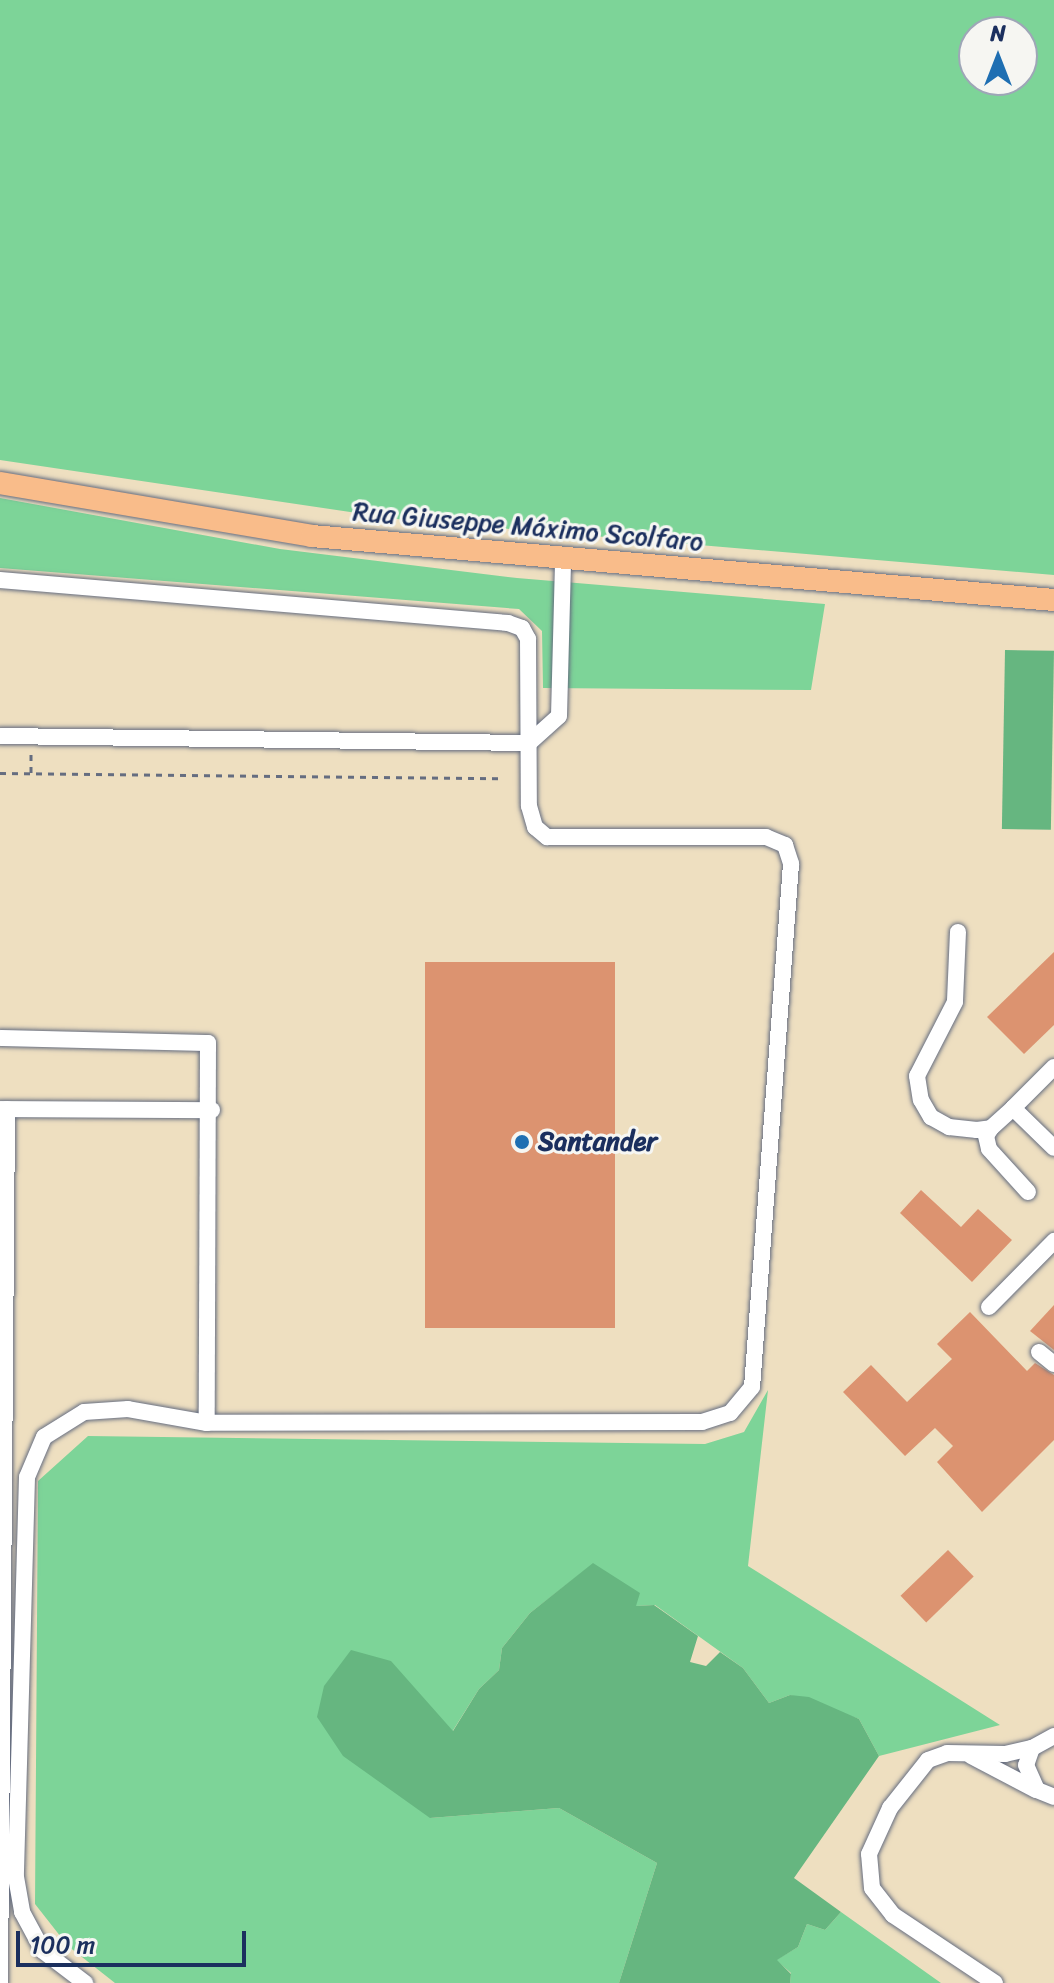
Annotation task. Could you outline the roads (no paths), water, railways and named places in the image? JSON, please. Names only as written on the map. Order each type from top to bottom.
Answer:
[{"type":"main road","name":"Rua Giuseppe Máximo Scolfaro","points":[[0,483],[312,536],[1054,600]]},
{"type":"lane","points":[[0,736],[529,743],[559,716],[563,560]]},
{"type":"lane","points":[[0,580],[508,623],[522,628],[528,639],[529,806],[535,827],[547,837],[766,837],[785,845],[791,864],[752,1387],[730,1413],[702,1422],[207,1423],[128,1409],[84,1412],[44,1437],[27,1477],[16,1877],[22,1912],[43,1951],[85,1983]]},
{"type":"lane","points":[[958,932],[955,1002],[917,1076],[921,1100],[931,1117],[949,1127],[991,1128]]},
{"type":"lane","points":[[0,1038],[201,1040],[211,1051],[207,1423]]},
{"type":"lane","points":[[1028,1192],[989,1149],[986,1136],[1054,1067]]},
{"type":"lane","points":[[1013,1108],[1054,1148]]},
{"type":"lane","points":[[2,1982],[4,1109],[212,1110]]},
{"type":"lane","points":[[989,1307],[1054,1241]]},
{"type":"lane","points":[[1039,1352],[1054,1364]]},
{"type":"lane","points":[[995,1983],[893,1915],[878,1899],[868,1874],[874,1835],[911,1775],[928,1760],[963,1752],[1005,1754],[1032,1748],[1054,1736]]},
{"type":"lane","points":[[1032,1748],[1027,1774],[1037,1790]]},
{"type":"lane","points":[[963,1752],[1054,1797]]},
{"type":"place","name":"Santander","points":[[522,1142]]}]
